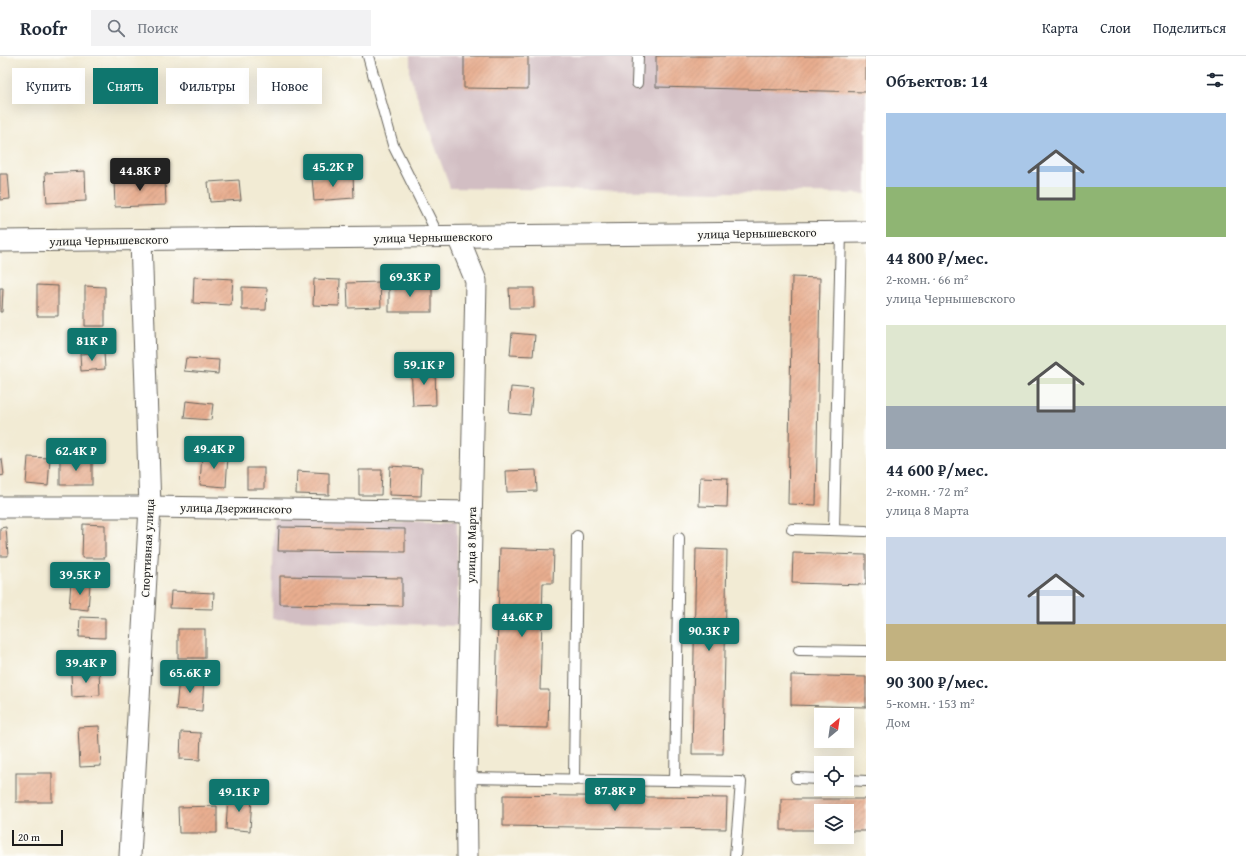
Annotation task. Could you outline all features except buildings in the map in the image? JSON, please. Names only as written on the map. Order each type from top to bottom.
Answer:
[{"type":"street","name":"улица Чернышевского","points":[[0,241],[866,232]]},
{"type":"street","name":"улица 8 Марта","points":[[449,237],[476,281],[466,778],[467,856]]},
{"type":"street","name":"Спортивная улица","points":[[130,856],[150,507],[141,240]]},
{"type":"street","name":"улица Дзержинского","points":[[0,507],[150,507],[471,512]]},
{"type":"lane","points":[[368,56],[393,145],[449,237]]},
{"type":"lane","points":[[638,56],[638,83]]},
{"type":"lane","points":[[834,530],[841,232]]},
{"type":"lane","points":[[792,528],[866,531]]},
{"type":"lane","points":[[574,780],[577,536]]},
{"type":"lane","points":[[675,781],[679,538]]},
{"type":"lane","points":[[799,650],[866,651]]},
{"type":"lane","points":[[466,778],[741,782],[735,856]]},
{"type":"lane","points":[[796,778],[814,779]]},
{"type":"lane","points":[[854,780],[866,781]]},
{"type":"shaded area","points":[[410,56],[866,56],[866,194],[450,188],[410,76]]},
{"type":"shaded area","points":[[274,517],[457,520],[458,626],[272,619]]}]
